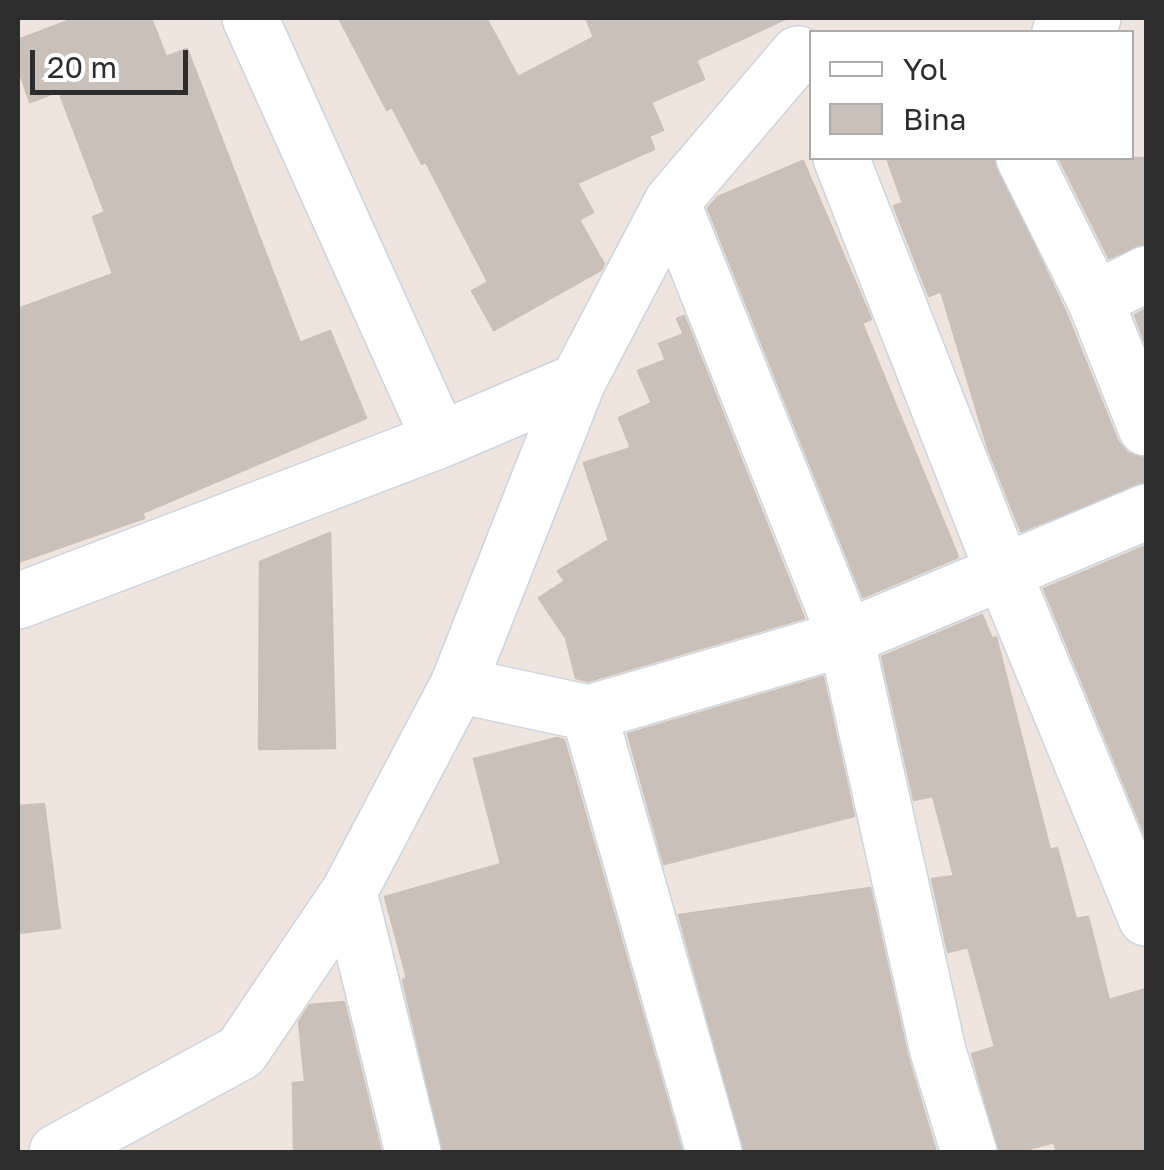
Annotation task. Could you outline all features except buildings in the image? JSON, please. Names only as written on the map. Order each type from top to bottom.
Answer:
[{"type":"street","points":[[250,18],[440,440]]},
{"type":"street","points":[[1065,30],[1092,18]]},
{"type":"street","points":[[84,1147],[241,1052],[349,892],[458,684],[578,380],[672,202],[797,53]]},
{"type":"street","points":[[841,160],[1004,574],[1146,918]]},
{"type":"street","points":[[1025,160],[1095,300],[1146,428]]},
{"type":"street","points":[[672,202],[846,638],[938,1051],[969,1152]]},
{"type":"street","points":[[1095,300],[1146,274]]},
{"type":"street","points":[[18,602],[440,440],[578,380]]},
{"type":"street","points":[[458,684],[589,713],[846,638],[1146,512]]},
{"type":"street","points":[[589,713],[714,1152]]},
{"type":"street","points":[[349,892],[413,1152]]}]
